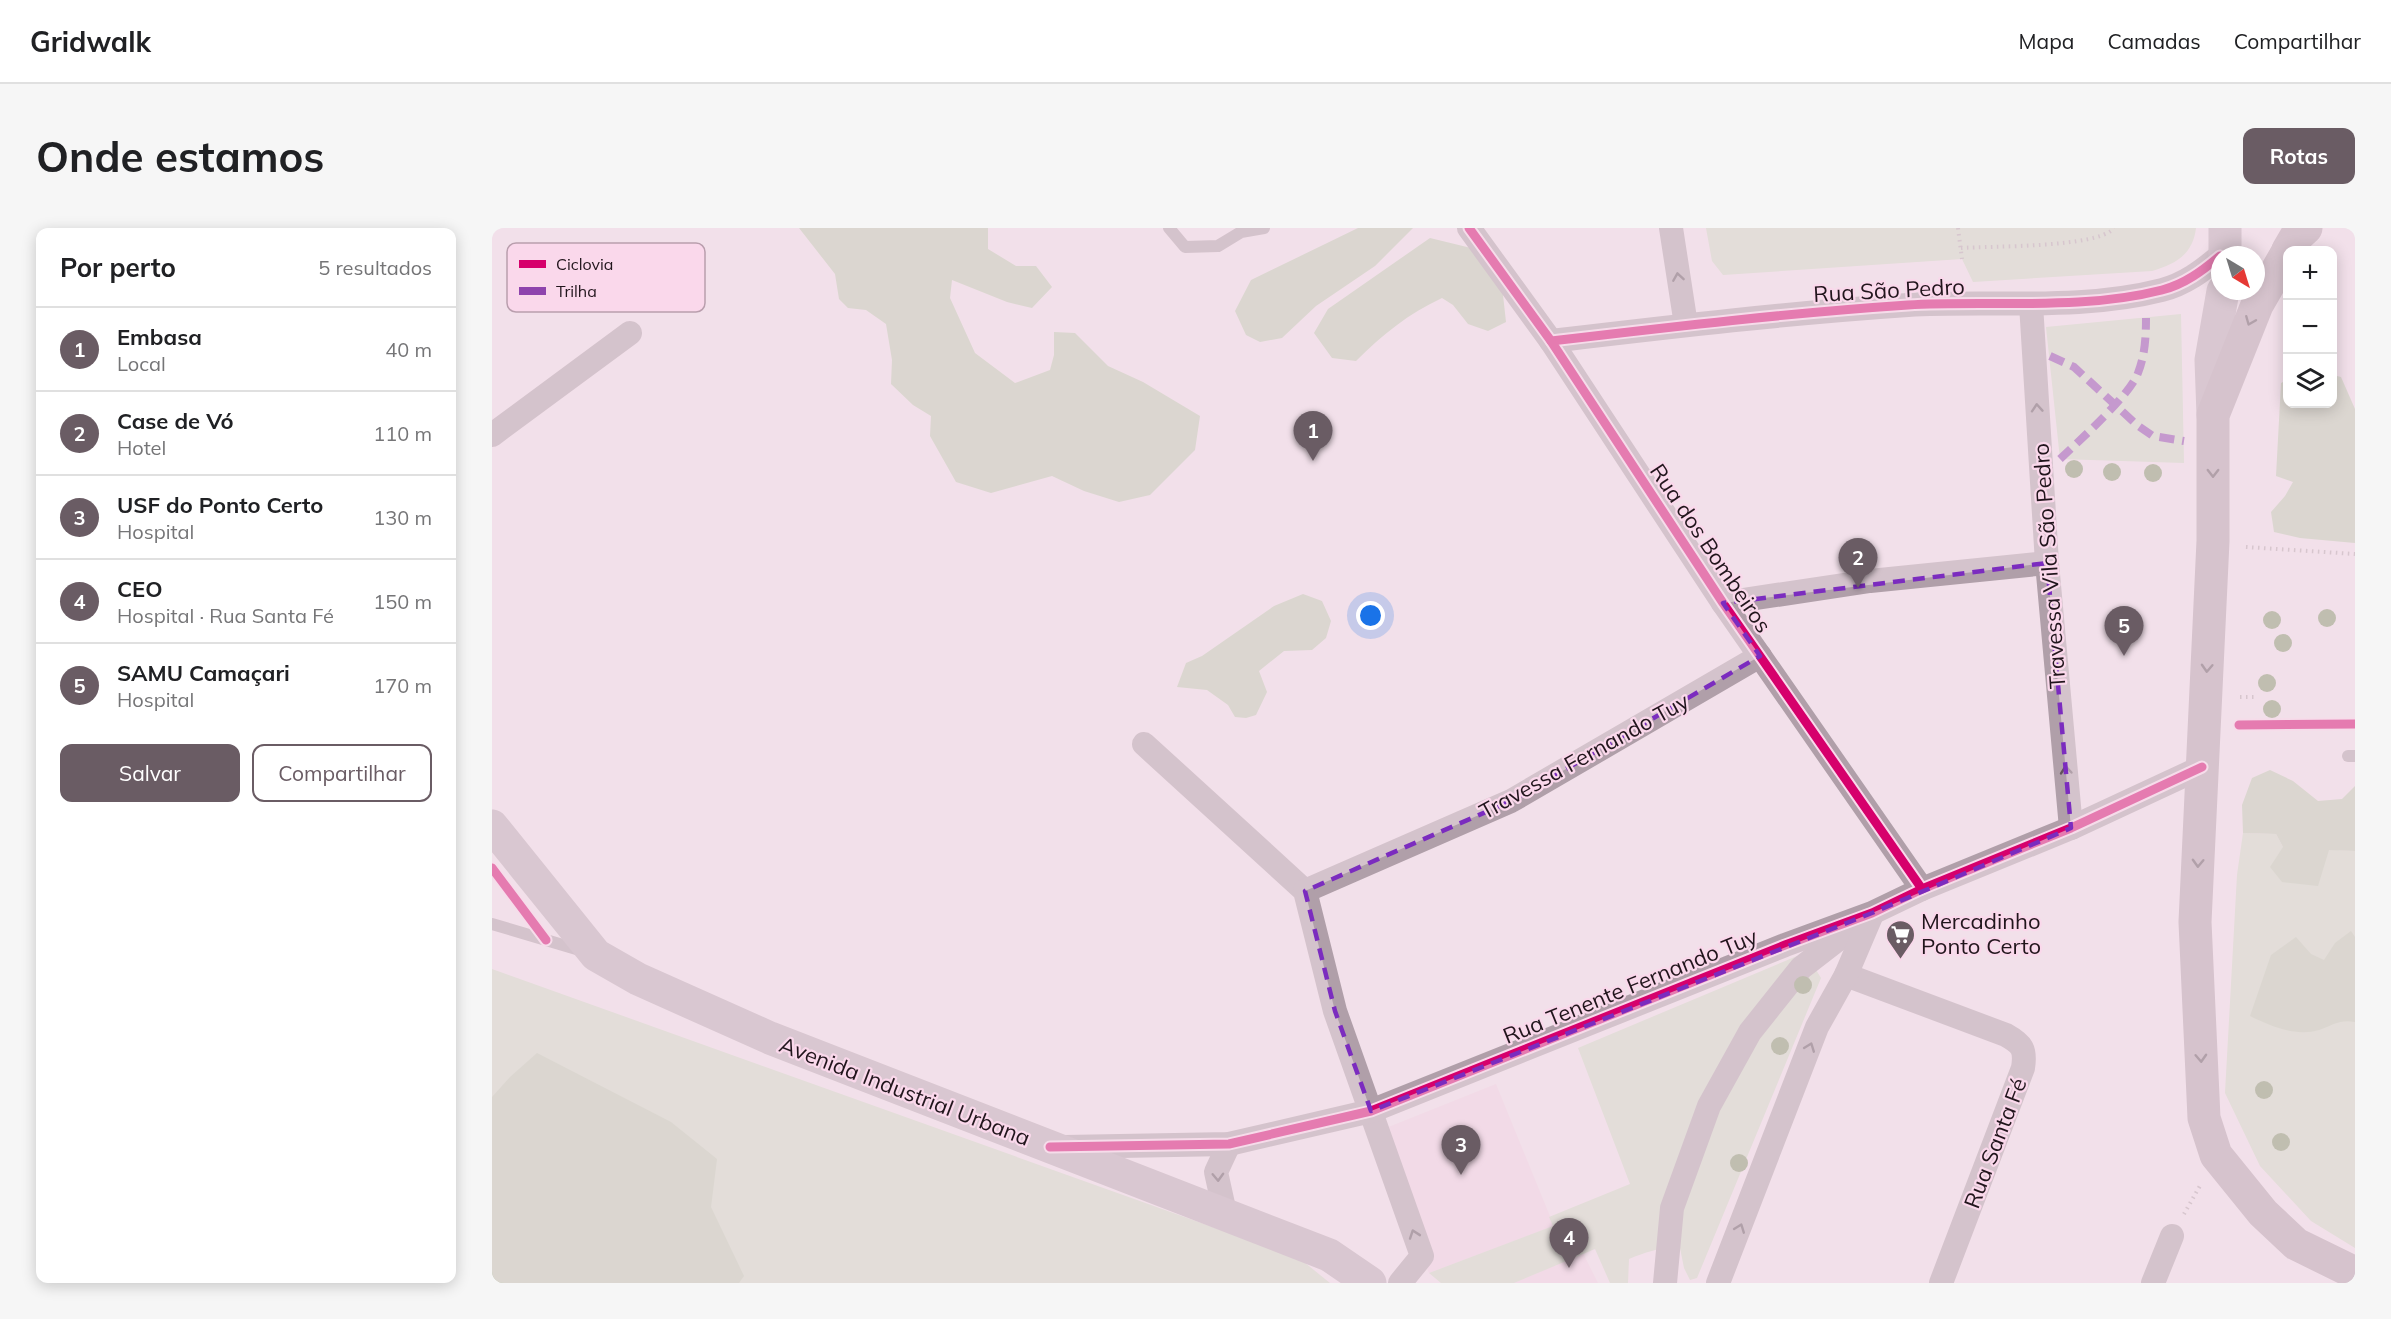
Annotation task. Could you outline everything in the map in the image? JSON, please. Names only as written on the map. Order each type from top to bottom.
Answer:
[{"type":"main road","points":[[2291,246],[2295,238],[2306,228]]},
{"type":"main road","points":[[2283,260],[2257,305],[2213,415],[2213,541],[2195,922],[2204,1118],[2217,1155],[2263,1213],[2296,1244],[2355,1273]]},
{"type":"street","name":"Rua dos Bombeiros","points":[[1469,228],[1551,341],[1723,603],[1922,889]]},
{"type":"street","points":[[1671,228],[1686,325]]},
{"type":"street","name":"Rua São Pedro","points":[[1551,341],[1686,325],[1910,305],[2031,304],[2115,297],[2162,290],[2193,278],[2211,261]]},
{"type":"street","points":[[2213,415],[2211,360],[2221,300]]},
{"type":"street","name":"Travessa Vila São Pedro","points":[[2031,304],[2047,563],[2071,828]]},
{"type":"street","points":[[492,435],[630,333]]},
{"type":"street","points":[[1723,603],[1870,581],[2047,563]]},
{"type":"street","name":"Travessa Fernando Tuy","points":[[1305,891],[1511,801],[1760,656]]},
{"type":"street","points":[[1144,744],[1305,891],[1335,1011],[1422,1256],[1400,1283]]},
{"type":"street","name":"Rua Tenente Fernando Tuy","points":[[1050,1147],[1229,1144],[1371,1111],[1785,945],[1872,913],[1922,889],[2071,828],[2202,767]]},
{"type":"street","name":"Avenida Industrial Urbana","points":[[492,826],[596,955],[638,979],[770,1038],[1329,1255],[1370,1283]]},
{"type":"street","points":[[1718,1283],[1817,1027],[1846,975],[1872,913]]},
{"type":"street","points":[[1665,1283],[1672,1208],[1709,1106],[1750,1032],[1801,968],[1872,913]]},
{"type":"street","name":"Rua Santa Fé","points":[[1846,975],[2006,1035],[2021,1044],[2025,1054],[2023,1068],[1941,1283]]},
{"type":"street","points":[[1225,1213],[1216,1172],[1229,1144]]},
{"type":"street","points":[[2153,1283],[2172,1236]]},
{"type":"lane","points":[[1169,228],[1185,247],[1218,246],[1241,232],[1264,228]]},
{"type":"lane","points":[[492,924],[596,955]]},
{"type":"path","points":[[1958,228],[1962,259]]},
{"type":"path","points":[[1961,248],[2086,241],[2111,232],[2114,228]]},
{"type":"path","points":[[2246,547],[2355,554]]},
{"type":"path","points":[[2240,697],[2258,698]]},
{"type":"path","points":[[2172,1236],[2217,1155]]},
{"type":"highlighted area","points":[[2047,563],[2071,828],[1872,913],[1371,1111],[1335,1011],[1305,891],[1511,801],[1760,656],[1723,603]]},
{"type":"shaded area","points":[[1496,1084],[1554,1226],[1429,1273],[1371,1134]]},
{"type":"shaded area","points":[[1583,1253],[1598,1283],[1514,1283]]},
{"type":"green space","points":[[799,228],[988,228],[988,249],[1016,266],[1036,266],[1052,287],[1032,308],[1007,302],[952,280],[950,298],[975,353],[1015,383],[1050,370],[1054,355],[1054,332],[1075,333],[1108,366],[1143,382],[1200,416],[1195,450],[1150,495],[1119,502],[1084,491],[1052,476],[991,493],[956,482],[930,436],[931,416],[913,405],[891,384],[892,360],[886,324],[866,310],[848,308],[839,299],[835,274]]},
{"type":"green space","points":[[1358,228],[1413,228],[1375,266],[1316,306],[1282,338],[1260,342],[1246,335],[1235,311],[1251,280]]},
{"type":"green space","points":[[1706,228],[2196,228],[2191,245],[2182,257],[2152,271],[1973,282],[1962,259],[1723,275],[1712,261]]},
{"type":"green space","points":[[1430,238],[1471,248],[1502,286],[1506,322],[1488,331],[1468,324],[1453,305],[1442,298],[1396,325],[1356,361],[1332,358],[1314,333],[1328,309]]},
{"type":"green space","points":[[2181,314],[2184,463],[2060,459],[2046,327]]},
{"type":"green space","points":[[2337,376],[2341,377],[2355,409],[2355,543],[2300,538],[2274,532],[2271,512],[2285,496],[2293,482],[2276,476],[2281,383],[2283,382],[2283,408],[2337,408]]},
{"type":"green space","points":[[1303,594],[1322,601],[1331,621],[1326,638],[1312,650],[1284,651],[1259,671],[1267,692],[1256,715],[1246,718],[1235,717],[1228,705],[1207,690],[1177,687],[1186,663],[1202,656],[1274,606]]},
{"type":"green space","points":[[2270,770],[2293,781],[2318,801],[2342,799],[2355,786],[2355,851],[2329,850],[2318,886],[2282,882],[2270,867],[2283,847],[2276,834],[2243,833],[2242,805],[2252,778]]},
{"type":"green space","points":[[2243,833],[2276,834],[2283,847],[2355,851],[2355,1248],[2311,1221],[2260,1166],[2225,1093],[2237,875]]},
{"type":"green space","points":[[2351,931],[2355,937],[2355,1022],[2341,1022],[2319,1030],[2301,1032],[2275,1027],[2250,1016],[2271,955],[2296,937],[2311,954],[2324,960],[2335,943]]},
{"type":"green space","points":[[1797,956],[1810,960],[1821,978],[1697,1278],[1690,1280],[1684,1268],[1680,1248],[1654,1250],[1629,1259],[1628,1283],[1610,1283],[1595,1249],[1514,1283],[1441,1283],[1429,1273],[1553,1226],[1549,1217],[1630,1184],[1578,1048]]},
{"type":"green space","points":[[492,969],[1299,1258],[1330,1283],[492,1283]]},
{"type":"green space","points":[[537,1053],[671,1122],[717,1159],[711,1207],[744,1276],[739,1283],[492,1283],[492,1097]]},
{"type":"marked path","points":[[2060,459],[2103,418],[2133,382],[2144,353],[2146,318]]},
{"type":"marked path","points":[[2050,356],[2074,367],[2137,425],[2153,436],[2184,441]]},
{"type":"cycle path","points":[[1469,228],[1551,341],[1723,603],[1922,889]]},
{"type":"cycle path","points":[[1551,341],[1863,308],[1940,304],[2068,303],[2100,300],[2162,290],[2193,276],[2211,264]]},
{"type":"cycle path","points":[[2239,725],[2355,724]]},
{"type":"cycle path","points":[[1050,1147],[1229,1144],[1371,1111],[1785,945],[1872,913],[1922,889],[2071,828],[2202,767]]},
{"type":"cycle path","points":[[492,868],[546,940]]},
{"type":"place","name":"Embasa","points":[[1313,461]]},
{"type":"place","name":"Case de Vó","points":[[1858,588]]},
{"type":"place","name":"SAMU Camaçari","points":[[2124,656]]},
{"type":"place","name":"Mercadinho Ponto Certo","points":[[1900,960]]},
{"type":"place","name":"USF do Ponto Certo","points":[[1461,1175]]},
{"type":"place","name":"CEO","points":[[1569,1268]]}]
